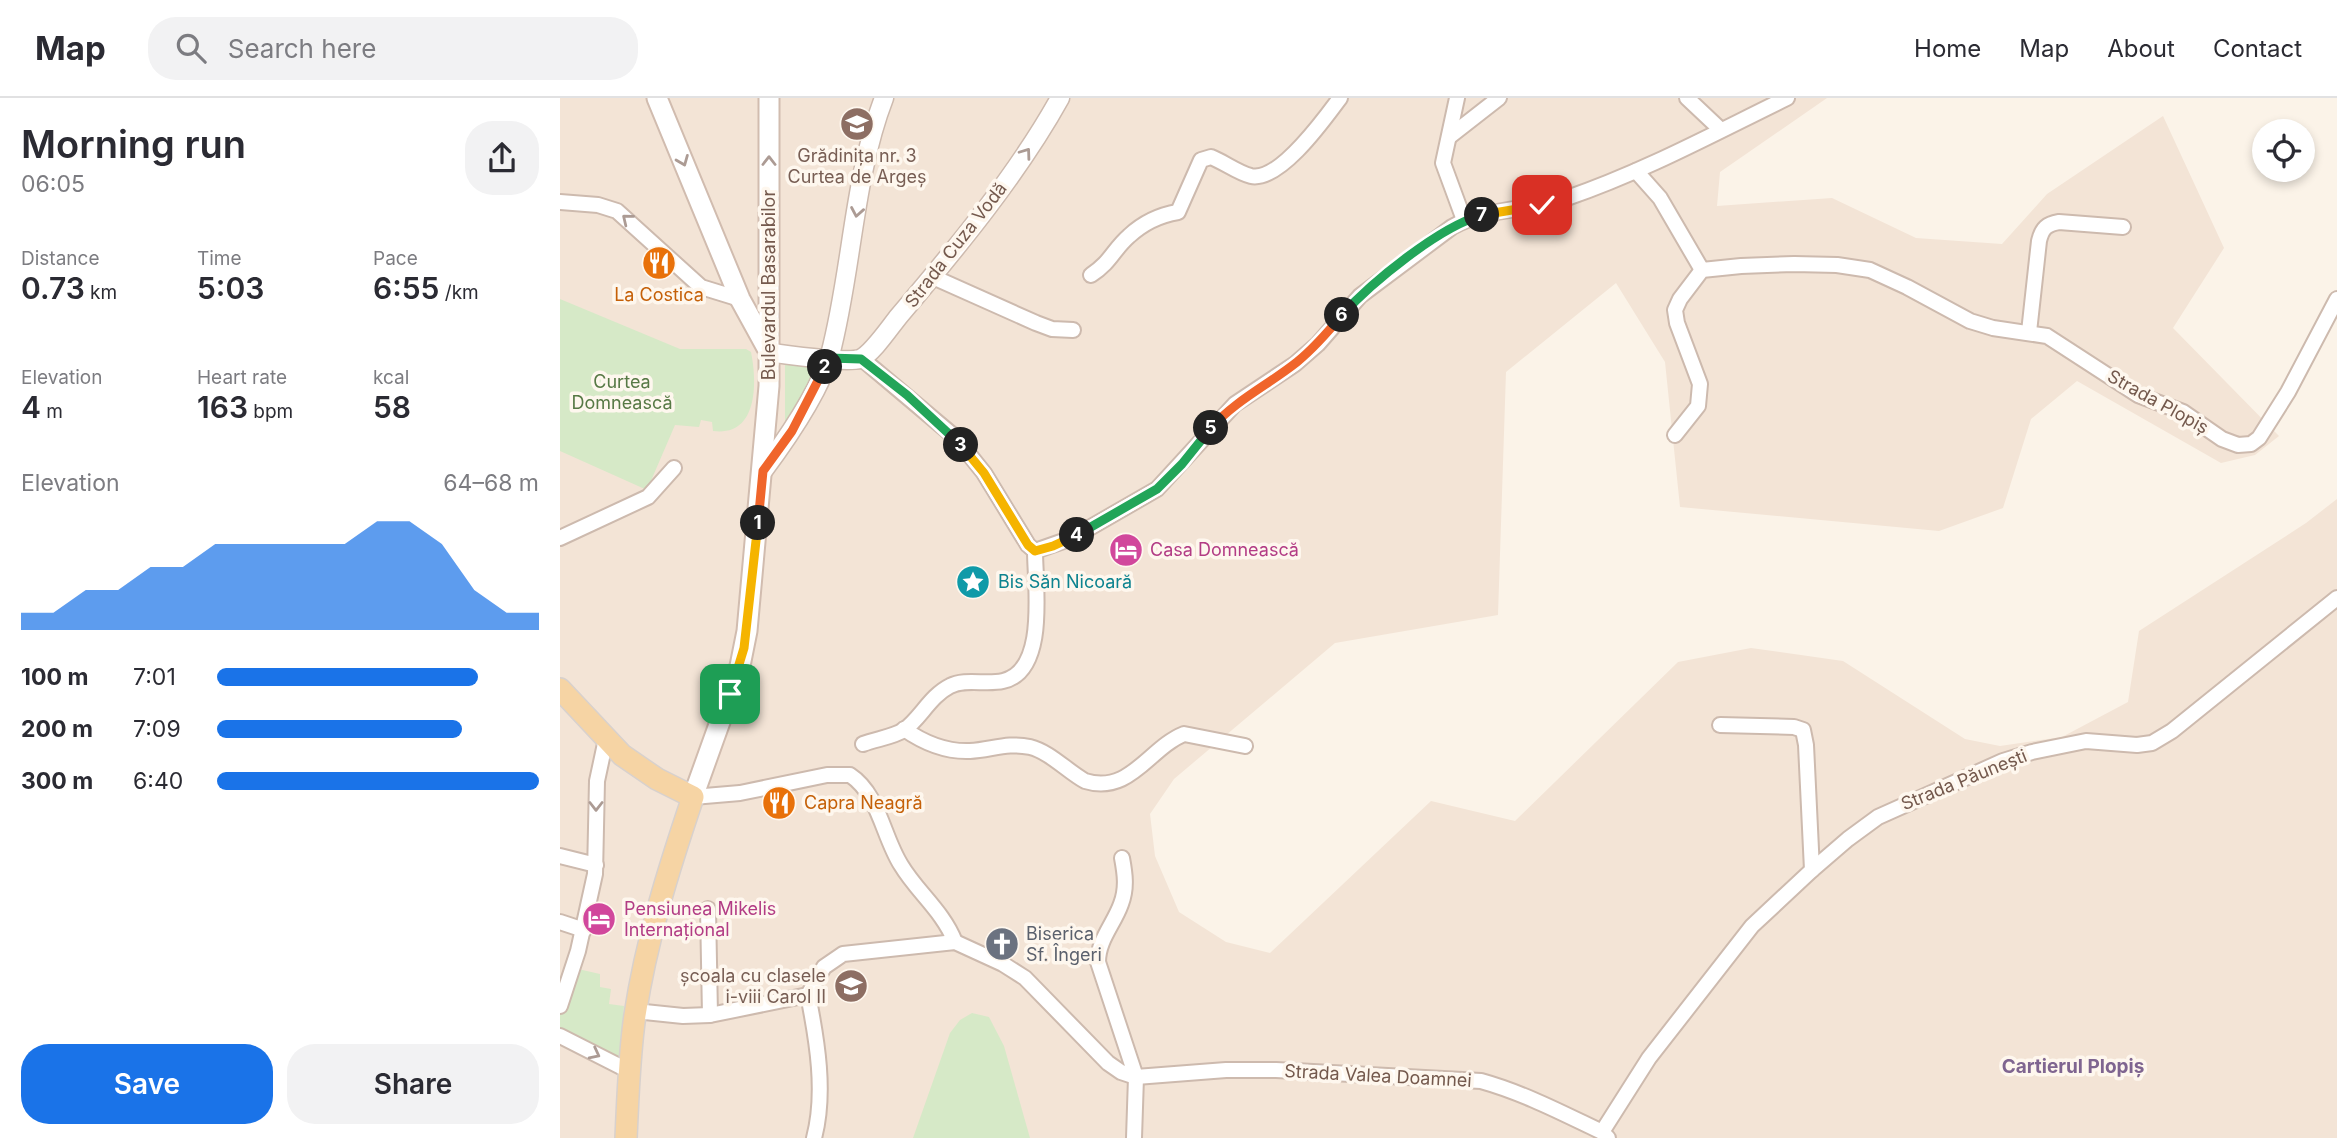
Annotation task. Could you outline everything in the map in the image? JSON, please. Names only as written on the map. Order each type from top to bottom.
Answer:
[{"type":"main road","points":[[657,98],[740,299],[769,352]]},
{"type":"main road","name":"Bulevardul Basarabilor","points":[[693,797],[724,713],[744,648],[763,471],[769,352],[769,98]]},
{"type":"main road","points":[[560,689],[633,764],[693,797],[657,912],[635,1011],[626,1138]]},
{"type":"street","points":[[763,471],[792,431],[829,358],[867,157],[884,98]]},
{"type":"street","name":"Strada Cuza Vodă","points":[[861,359],[933,276],[1028,152],[1060,98]]},
{"type":"street","points":[[1091,275],[1107,265],[1128,236],[1163,215],[1178,212],[1201,160],[1211,157],[1249,176],[1263,174],[1289,158],[1340,98]]},
{"type":"street","points":[[1457,98],[1443,163],[1464,220]]},
{"type":"street","points":[[1449,137],[1499,98]]},
{"type":"street","points":[[1687,98],[1721,130]]},
{"type":"street","points":[[1035,551],[1072,538],[1157,489],[1235,404],[1295,364],[1318,344],[1360,296],[1439,235],[1464,220],[1567,198],[1636,171],[1787,98]]},
{"type":"street","points":[[1636,171],[1660,198],[1702,270],[1675,310],[1677,323],[1700,384],[1698,406],[1675,435]]},
{"type":"street","points":[[560,202],[598,205],[617,211],[701,287],[740,299]]},
{"type":"street","points":[[2029,332],[2039,241],[2044,228],[2059,222],[2123,227]]},
{"type":"street","name":"Strada Plopiș","points":[[1702,270],[1794,264],[1837,265],[1870,270],[1918,292],[1970,321],[2047,336],[2138,395],[2183,412],[2222,439],[2238,445],[2251,444],[2259,438],[2288,392],[2337,299]]},
{"type":"street","points":[[933,276],[1052,329],[1073,330]]},
{"type":"street","points":[[769,352],[861,359],[956,438],[984,473],[1028,545],[1035,551],[1034,645],[1022,668],[1001,682],[955,683],[935,696],[904,729],[863,744]]},
{"type":"street","points":[[560,538],[648,497],[674,468]]},
{"type":"street","name":"Strada Păunești","points":[[1605,1135],[1649,1058],[1752,926],[1812,870],[1878,817],[2003,761],[2032,752],[2086,741],[2137,745],[2152,743],[2172,731],[2337,598]]},
{"type":"street","points":[[1720,725],[1794,727],[1803,730],[1812,870]]},
{"type":"street","points":[[904,729],[916,738],[948,749],[972,751],[1000,745],[1035,748],[1085,782],[1093,784],[1119,781],[1184,734],[1245,746]]},
{"type":"street","points":[[560,1006],[584,930],[596,865],[597,780],[606,739]]},
{"type":"street","points":[[693,797],[740,793],[827,775],[850,775],[860,783],[874,806],[901,866],[941,915],[955,942]]},
{"type":"street","points":[[560,856],[596,865]]},
{"type":"street","points":[[1122,858],[1126,879],[1124,894],[1100,947],[1098,962],[1136,1077],[1133,1138]]},
{"type":"street","points":[[708,909],[710,1015]]},
{"type":"street","points":[[560,922],[584,930]]},
{"type":"street","points":[[814,1138],[819,1099],[818,1070],[808,995],[824,967],[843,954],[955,942],[1003,964],[1025,978],[1108,1063],[1121,1072],[1136,1077]]},
{"type":"street","points":[[635,1011],[683,1016],[710,1015],[808,995]]},
{"type":"street","points":[[560,1036],[629,1071]]},
{"type":"street","name":"Strada Valea Doamnei","points":[[1136,1077],[1251,1070],[1481,1081],[1536,1100],[1605,1135]]},
{"type":"shaded area","points":[[560,98],[1827,98],[1720,172],[1717,206],[1832,198],[1916,238],[2002,244],[2047,194],[2163,116],[2224,248],[2173,328],[2279,436],[2255,455],[2221,463],[2077,381],[2031,419],[2003,508],[1939,531],[1680,507],[1665,362],[1616,283],[1506,372],[1498,615],[1335,643],[1174,779],[1150,814],[1155,856],[1179,912],[1226,942],[1270,953],[1431,801],[1515,821],[1678,662],[1751,648],[1843,661],[1965,739],[2000,746],[2062,737],[2128,702],[2139,631],[2306,523],[2337,499],[2337,1138],[560,1138]]},
{"type":"green space","name":"Curtea Domnească","points":[[560,299],[680,349],[746,349],[751,352],[754,391],[747,416],[739,425],[728,431],[713,431],[712,422],[701,420],[699,427],[675,425],[647,490],[560,451]]},
{"type":"green space","points":[[785,363],[818,366],[785,427]]},
{"type":"green space","points":[[578,969],[600,974],[600,987],[611,989],[609,1004],[624,1006],[620,1057],[560,1030],[560,1013]]},
{"type":"green space","points":[[972,1013],[989,1017],[1004,1046],[1030,1138],[913,1138],[950,1033],[960,1020]]},
{"type":"place","name":"Grădinița nr. 3 Curtea de Argeș","points":[[857,124]]},
{"type":"place","name":"La Costica","points":[[659,263]]},
{"type":"place","name":"Casa Domnească","points":[[1126,550]]},
{"type":"place","name":"Bis Săn Nicoară","points":[[973,582]]},
{"type":"place","name":"Capra Neagră","points":[[779,803]]},
{"type":"place","name":"Pensiunea Mikelis Internațional","points":[[599,919]]},
{"type":"place","name":"Biserica Sf. Îngeri","points":[[1002,944]]},
{"type":"place","name":"școala cu clasele i-viii Carol II","points":[[851,986]]},
{"type":"district","name":"Cartierul Plopiș","points":[[2073,1066]]},
{"type":"route","points":[[730,694],[740,666],[747,631],[763,471],[792,431],[829,358],[861,359],[956,438],[984,473],[1028,545],[1035,551],[1072,538],[1157,489],[1235,404],[1295,364],[1318,344],[1360,296],[1439,235],[1464,220],[1542,205]]}]
